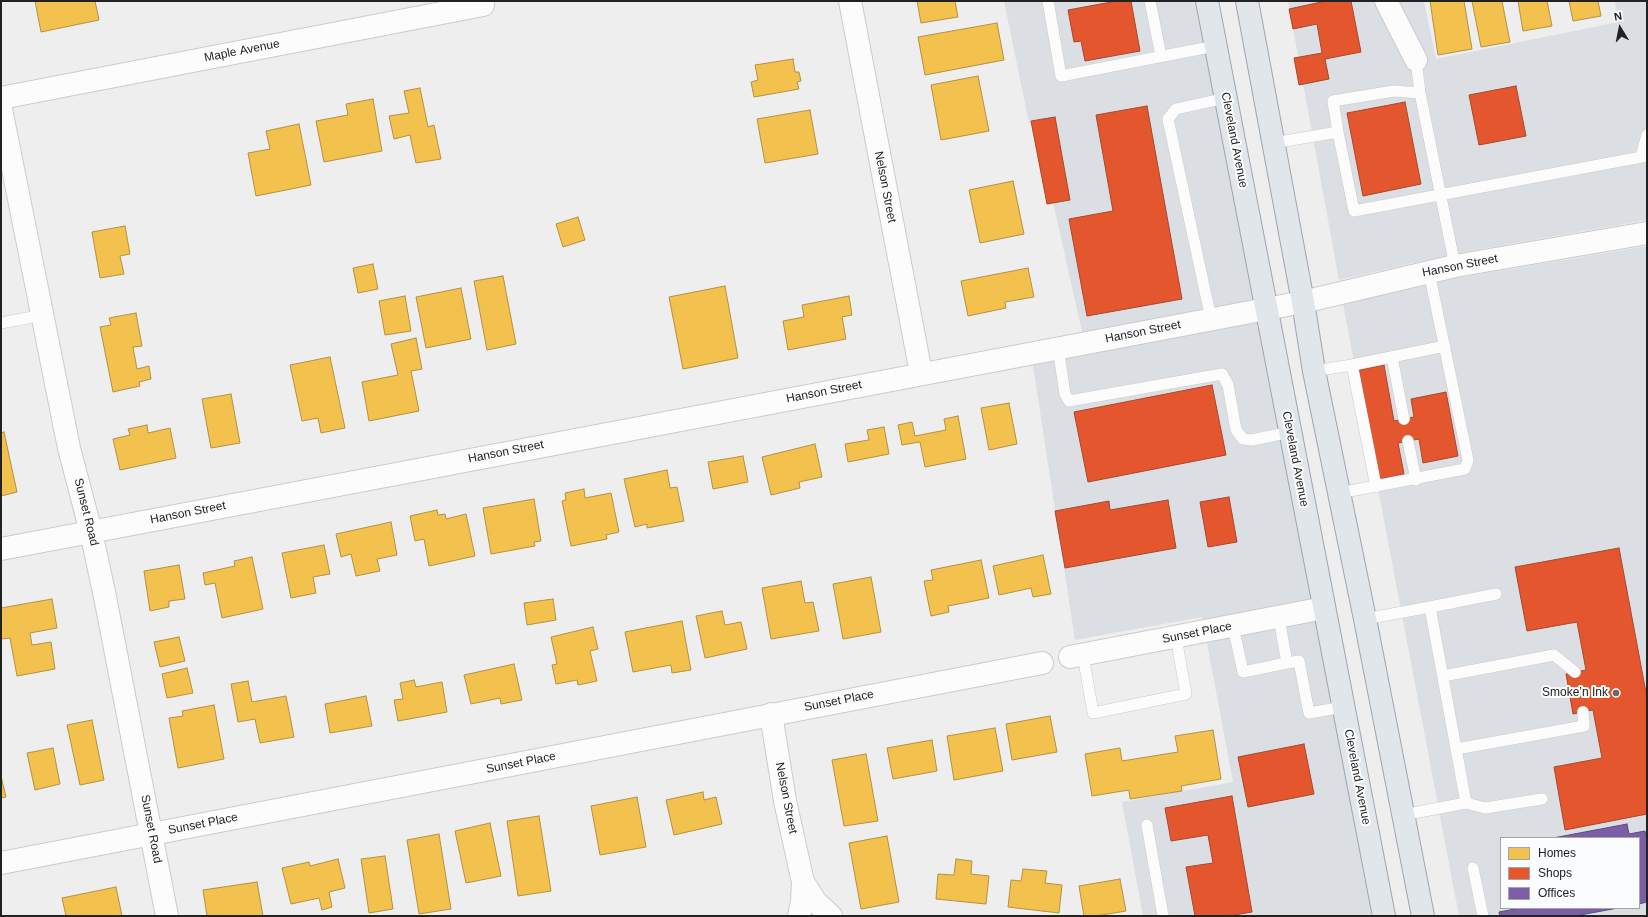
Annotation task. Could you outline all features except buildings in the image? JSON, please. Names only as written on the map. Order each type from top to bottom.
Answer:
[{"type":"main road","name":"Cleveland Avenue","points":[[1207,1],[1384,916]]},
{"type":"main road","points":[[1247,1],[1303,302],[1314,371],[1365,619],[1423,916]]},
{"type":"street","name":"Nelson Street","points":[[850,1],[921,373]]},
{"type":"street","points":[[1386,1],[1416,60]]},
{"type":"street","name":"Maple Avenue","points":[[1,98],[483,5]]},
{"type":"street","name":"Sunset Road","points":[[1,109],[69,448],[91,532],[152,834],[167,916]]},
{"type":"street","name":"Hanson Street","points":[[1,549],[921,373],[1303,302],[1455,266],[1647,233]]},
{"type":"street","name":"Sunset Place","points":[[1076,656],[1279,618],[1324,608]]},
{"type":"street","name":"Sunset Place","points":[[1,863],[1042,663]]},
{"type":"street","name":"Nelson Street","points":[[771,714],[785,801],[802,882]]},
{"type":"street","points":[[799,916],[802,902],[802,882]]},
{"type":"street","points":[[802,882],[816,902],[831,916]]},
{"type":"lane","points":[[1048,1],[1061,76],[1215,46]]},
{"type":"lane","points":[[1150,1],[1161,56]]},
{"type":"lane","points":[[1416,60],[1420,93],[1455,266]]},
{"type":"lane","points":[[1420,93],[1394,91],[1333,100],[1354,211],[1644,156],[1647,135]]},
{"type":"lane","points":[[1211,319],[1168,120],[1176,108],[1226,98]]},
{"type":"lane","points":[[1273,143],[1338,132]]},
{"type":"lane","points":[[1339,493],[1465,470],[1468,460],[1429,272]]},
{"type":"lane","points":[[1,323],[42,315]]},
{"type":"lane","points":[[1314,371],[1352,365],[1445,346]]},
{"type":"lane","points":[[1058,348],[1065,394],[1069,401],[1222,374],[1228,385],[1236,430],[1243,439],[1252,440],[1290,432]]},
{"type":"lane","points":[[1392,357],[1393,390],[1400,417]]},
{"type":"lane","points":[[1352,365],[1361,396],[1372,455],[1376,487]]},
{"type":"lane","points":[[1406,446],[1416,480]]},
{"type":"lane","points":[[1365,619],[1496,594]]},
{"type":"lane","points":[[1430,607],[1466,803]]},
{"type":"lane","points":[[1279,618],[1287,663]]},
{"type":"lane","points":[[1233,626],[1243,672],[1299,661],[1309,713],[1344,707]]},
{"type":"lane","points":[[1076,656],[1093,713],[1186,694],[1176,637]]},
{"type":"lane","points":[[1443,676],[1554,655],[1575,672]]},
{"type":"lane","points":[[1456,749],[1584,726],[1583,712]]},
{"type":"lane","points":[[1403,815],[1466,803],[1485,808],[1542,799]]},
{"type":"lane","points":[[1147,825],[1163,916]]},
{"type":"lane","points":[[1473,868],[1483,916]]},
{"type":"shaded area","points":[[1004,1],[1202,1],[1373,916],[1143,916],[1122,802],[1233,782],[1202,617],[1075,640],[1030,346],[1083,336],[1035,122],[1029,123]]},
{"type":"shaded area","points":[[1288,1],[1424,1],[1436,59],[1618,22],[1615,1],[1647,1],[1647,220],[1453,254],[1339,280]]},
{"type":"shaded area","points":[[1647,246],[1647,916],[1459,916],[1343,304],[1457,278]]},
{"type":"place","name":"Smoke’n Ink","points":[[1616,693]]}]
